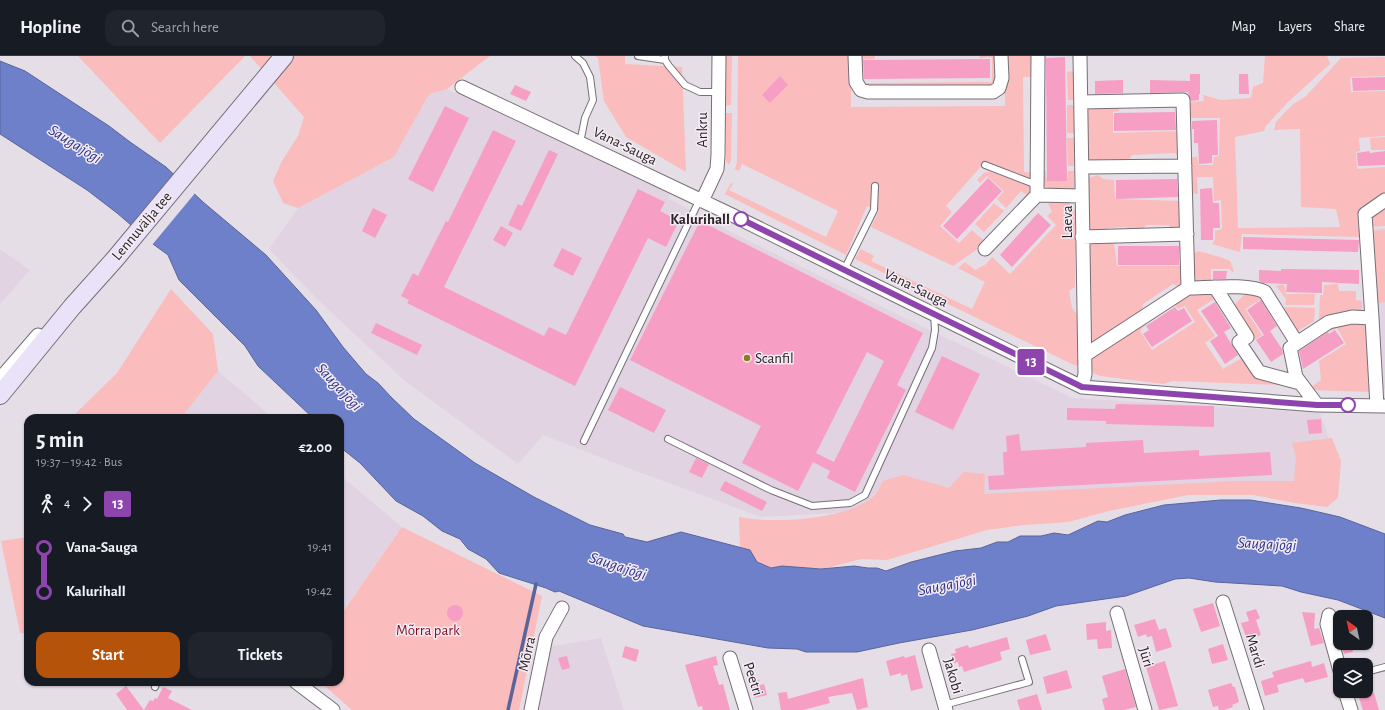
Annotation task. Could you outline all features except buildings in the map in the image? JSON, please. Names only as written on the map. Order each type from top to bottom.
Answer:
[{"type":"main road","name":"Lennuvälja tee","points":[[0,395],[72,307],[115,259],[284,56]]},
{"type":"street","name":"Ankru","points":[[702,201],[717,169],[719,56]]},
{"type":"street","points":[[855,56],[856,82],[860,90],[868,92],[993,92],[999,88],[1002,78],[1001,56]]},
{"type":"street","points":[[985,249],[1037,190],[1038,56]]},
{"type":"street","name":"Laeva","points":[[1080,56],[1085,355],[1085,374],[1082,387]]},
{"type":"street","name":"Vana-Sauga","points":[[462,87],[702,201],[1082,387],[1317,405],[1381,406]]},
{"type":"street","points":[[1081,102],[1183,100],[1188,288]]},
{"type":"street","points":[[1082,167],[1185,166]]},
{"type":"street","points":[[1037,190],[1082,196]]},
{"type":"street","points":[[1381,406],[1372,318],[1365,214],[1385,200]]},
{"type":"street","points":[[1082,237],[1187,234]]},
{"type":"street","points":[[1085,355],[1188,288],[1238,287],[1260,289],[1264,292],[1297,343]]},
{"type":"street","points":[[1215,288],[1247,337],[1239,342],[1259,372],[1300,383]]},
{"type":"street","points":[[0,379],[42,331],[72,307]]},
{"type":"street","points":[[1317,405],[1296,377],[1290,348],[1329,322],[1352,317],[1372,318]]},
{"type":"street","name":"Mardi","points":[[1223,602],[1257,710]]},
{"type":"street","name":"Mõrra","points":[[531,710],[546,637],[562,608]]},
{"type":"street","name":"Jüri","points":[[1117,613],[1145,710]]},
{"type":"street","points":[[1329,615],[1327,624],[1336,658]]},
{"type":"street","name":"Jakobi","points":[[929,650],[945,707]]},
{"type":"street","name":"Peetri","points":[[730,658],[746,710]]},
{"type":"street","points":[[301,686],[333,710]]},
{"type":"street","points":[[1348,698],[1351,710]]},
{"type":"lane","points":[[575,56],[584,63],[590,77],[594,100],[585,118],[580,143]]},
{"type":"lane","points":[[638,56],[665,58],[685,85],[700,92],[718,92]]},
{"type":"lane","points":[[985,165],[1037,190]]},
{"type":"lane","points":[[844,270],[874,210],[876,186]]},
{"type":"lane","points":[[584,441],[697,205],[702,201]]},
{"type":"lane","points":[[668,439],[772,490],[812,506],[850,503],[865,495],[932,348],[935,330],[934,314]]},
{"type":"lane","points":[[945,707],[1029,682],[1022,659]]},
{"type":"lane","points":[[1373,670],[1385,666]]},
{"type":"shaded area","points":[[447,89],[670,193],[668,198],[717,225],[911,321],[1073,398],[1320,413],[1336,459],[1326,504],[1233,488],[999,504],[761,517],[543,435],[518,464],[405,381],[316,298],[269,249],[298,208],[394,157],[429,93]]},
{"type":"shaded area","points":[[1385,228],[1385,389],[1381,389],[1372,229]]},
{"type":"shaded area","points":[[0,249],[30,270],[0,304]]},
{"type":"shaded area","points":[[218,371],[268,414],[184,414]]},
{"type":"shaded area","points":[[344,478],[402,527],[344,609]]},
{"type":"shaded area","points":[[601,638],[624,710],[539,710],[548,647]]},
{"type":"green space","points":[[78,56],[245,56],[160,143]]},
{"type":"green space","points":[[250,56],[490,56],[447,89],[429,94],[394,157],[298,208],[283,203],[273,181],[282,161],[298,136],[304,117]]},
{"type":"green space","points":[[595,56],[625,56],[625,64],[682,67],[686,172],[626,137],[604,101],[598,58]]},
{"type":"green space","points":[[726,56],[732,56],[731,105],[725,106]]},
{"type":"green space","points":[[738,56],[851,56],[851,107],[1005,106],[1005,56],[1035,56],[1034,77],[1023,77],[1024,172],[1033,173],[1033,180],[984,163],[946,206],[952,212],[940,226],[959,243],[972,230],[983,240],[979,248],[953,266],[871,227],[879,211],[867,206],[846,255],[725,194],[731,183],[733,184],[729,190],[826,237],[838,211],[742,164],[739,171],[735,169],[737,162]]},
{"type":"green space","points":[[860,56],[875,56],[875,59],[863,59],[863,83],[992,82],[992,57],[979,58],[980,56],[997,56],[998,80],[994,87],[861,86]]},
{"type":"green space","points":[[1265,56],[1327,56],[1330,64],[1288,102],[1266,126],[1264,131],[1235,137],[1238,228],[1340,227],[1336,209],[1301,207],[1300,129],[1274,130],[1276,122],[1292,105],[1306,96],[1341,58],[1385,57],[1385,76],[1350,78],[1351,92],[1385,91],[1385,136],[1359,138],[1360,151],[1356,152],[1357,169],[1385,167],[1385,196],[1365,210],[1358,224],[1360,237],[1242,234],[1240,252],[1212,244],[1215,240],[1215,231],[1222,229],[1221,200],[1214,201],[1213,177],[1197,177],[1198,194],[1190,193],[1189,157],[1197,157],[1199,165],[1213,165],[1214,157],[1219,156],[1220,118],[1191,118],[1188,102],[1204,101],[1203,95],[1221,100],[1251,98],[1253,87],[1263,83]]},
{"type":"green space","points":[[1074,71],[1074,100],[1068,100],[1067,72]]},
{"type":"green space","points":[[1067,105],[1074,105],[1074,133],[1067,133]]},
{"type":"green space","points":[[1094,105],[1119,105],[1119,111],[1113,112],[1113,133],[1181,131],[1180,161],[1178,161],[1176,153],[1132,155],[1127,164],[1091,164],[1087,160],[1088,110]]},
{"type":"green space","points":[[726,113],[732,113],[731,160],[729,165],[726,161]]},
{"type":"green space","points":[[1385,137],[1385,150],[1371,150],[1370,138]]},
{"type":"green space","points":[[1067,138],[1074,138],[1074,166],[1068,166]]},
{"type":"green space","points":[[1042,171],[1046,171],[1047,181],[1067,181],[1068,171],[1075,171],[1074,189],[1058,191],[1043,185]]},
{"type":"green space","points":[[987,172],[1032,186],[1032,191],[1028,196],[1021,191],[1006,208],[997,199],[1004,191],[987,176],[980,183],[977,180]]},
{"type":"green space","points":[[1098,175],[1103,179],[1114,180],[1115,199],[1182,201],[1183,226],[1171,228],[1169,225],[1146,225],[1141,232],[1132,232],[1126,227],[1109,228],[1103,233],[1090,230],[1088,227],[1088,178]]},
{"type":"green space","points":[[1051,201],[1062,201],[1068,203],[1075,211],[1075,287],[1069,291],[1072,308],[1077,314],[1079,362],[1076,366],[855,259],[861,249],[874,256],[871,261],[972,309],[985,282],[958,268],[965,262],[975,270],[986,264],[992,257],[1010,274],[1056,225],[1047,216],[1052,212],[1048,203]]},
{"type":"green space","points":[[994,203],[1004,211],[984,232],[975,224]]},
{"type":"green space","points":[[1385,205],[1385,226],[1369,227],[1368,217]]},
{"type":"green space","points":[[1385,230],[1385,302],[1378,303],[1373,231]]},
{"type":"green space","points":[[1098,242],[1102,244],[1114,243],[1117,266],[1183,266],[1183,286],[1181,288],[1173,284],[1143,304],[1142,315],[1090,344],[1089,249],[1092,243]]},
{"type":"green space","points":[[1199,251],[1230,261],[1234,271],[1232,272],[1230,269],[1211,269],[1211,285],[1195,285],[1191,255]]},
{"type":"green space","points":[[1284,284],[1286,294],[1315,294],[1314,305],[1285,305],[1286,299],[1276,286]]},
{"type":"green space","points":[[1338,284],[1339,291],[1356,291],[1356,300],[1362,301],[1362,310],[1319,320],[1320,295],[1323,295],[1324,285]]},
{"type":"green space","points":[[171,289],[213,334],[218,371],[184,414],[75,414],[117,373]]},
{"type":"green space","points":[[1258,292],[1269,310],[1261,299],[1245,309],[1262,335],[1253,341],[1231,308],[1246,293]]},
{"type":"green space","points":[[1202,293],[1214,297],[1219,301],[1226,312],[1224,313],[1214,299],[1197,310],[1215,336],[1205,343],[1223,369],[1242,358],[1281,382],[1282,385],[1173,381],[1163,384],[1100,376],[1093,373],[1092,364],[1095,354],[1146,319],[1148,322],[1140,331],[1152,350],[1195,322],[1185,306],[1178,309],[1175,305],[1169,309],[1167,306],[1187,294]]},
{"type":"green space","points":[[1285,307],[1315,308],[1314,321],[1295,333],[1283,316]]},
{"type":"green space","points":[[1349,321],[1363,323],[1368,328],[1372,392],[1312,390],[1310,388],[1321,380],[1319,361],[1346,344],[1337,328],[1331,331],[1329,328]]},
{"type":"green space","points":[[1332,438],[1341,461],[1338,498],[1327,507],[1253,495],[1188,495],[1109,511],[1068,522],[1024,525],[987,530],[887,560],[861,559],[823,569],[784,566],[771,568],[757,562],[750,550],[740,547],[739,517],[789,520],[828,515],[845,511],[861,505],[873,497],[883,481],[903,475],[949,488],[964,472],[985,474],[984,494],[1239,481],[1294,481],[1296,457],[1292,443]]},
{"type":"green space","name":"Mõrra park","points":[[402,527],[542,596],[519,710],[352,710],[325,686],[344,686],[344,610]]},
{"type":"green space","points":[[24,538],[24,634],[20,633],[1,541]]},
{"type":"water","name":"Sauga jõgi","points":[[0,61],[25,71],[109,126],[166,167],[203,202],[266,255],[316,310],[343,347],[366,374],[378,383],[414,419],[475,463],[534,497],[590,525],[623,534],[625,537],[647,542],[681,532],[750,550],[757,562],[771,568],[782,566],[821,569],[854,566],[877,568],[886,571],[911,562],[955,551],[981,548],[997,542],[1008,542],[1020,536],[1041,536],[1054,533],[1068,535],[1098,521],[1107,522],[1125,515],[1164,505],[1221,500],[1250,500],[1301,508],[1340,517],[1385,534],[1385,618],[1373,613],[1373,610],[1364,610],[1338,600],[1301,592],[1282,586],[1215,582],[1189,578],[1175,579],[1126,596],[1056,606],[1028,616],[972,630],[857,652],[806,652],[797,649],[768,648],[643,626],[559,591],[555,592],[499,573],[486,559],[468,549],[460,539],[442,531],[423,516],[396,501],[360,463],[344,450],[344,414],[309,414],[258,366],[245,346],[179,280],[168,255],[87,190],[0,134]]},
{"type":"pier","points":[[176,174],[196,192],[152,245],[131,227]]},
{"type":"waterway","points":[[508,710],[536,584]]},
{"type":"bus line","name":"13","points":[[741,219],[1082,387],[1317,405],[1348,405]]},
{"type":"place","name":"Kalurihall","points":[[741,219]]},
{"type":"place","name":"Scanfil","points":[[747,358]]}]
